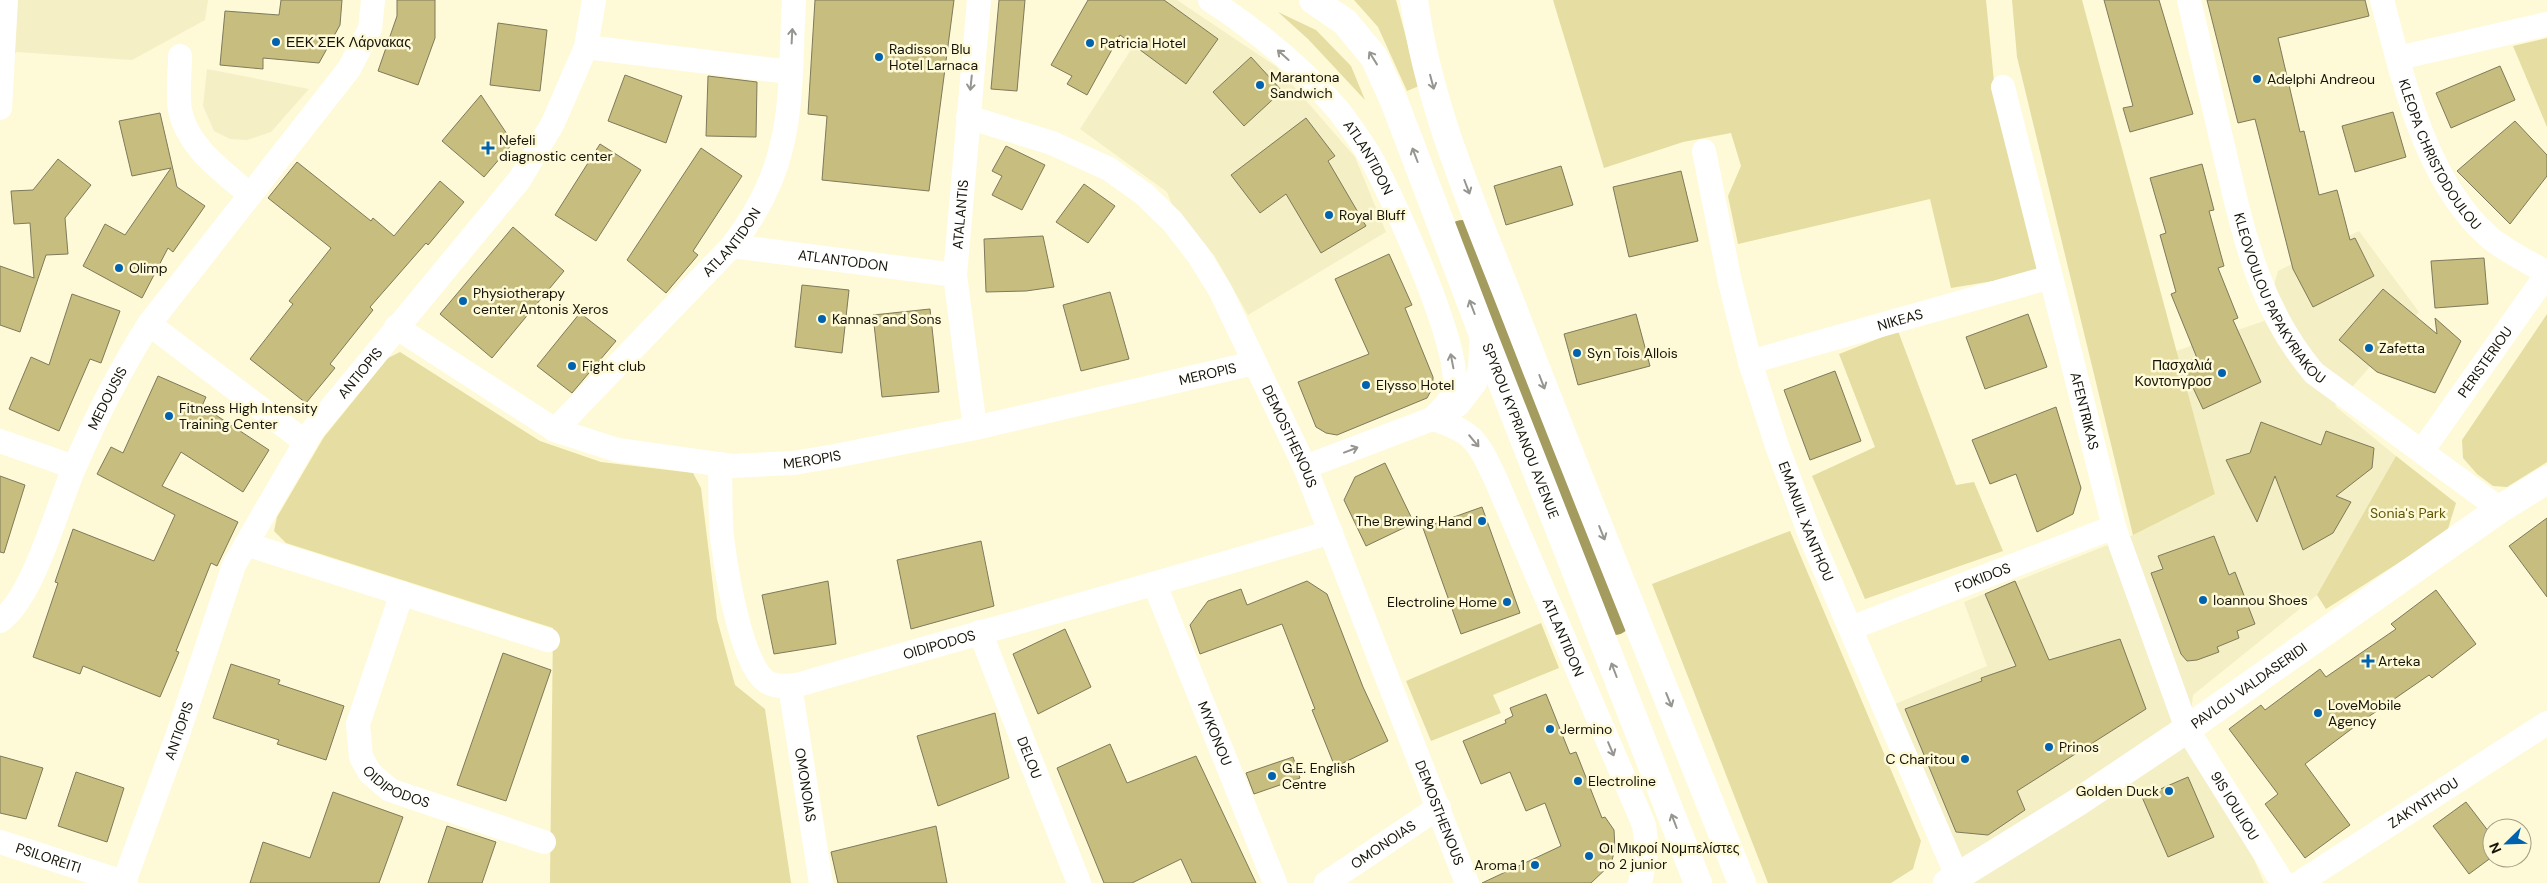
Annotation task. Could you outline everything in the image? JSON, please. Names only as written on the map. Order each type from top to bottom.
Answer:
[{"type":"main road","name":"SPYROU KYPRIANOU AVENUE","points":[[1313,0],[1345,22],[1374,57],[1394,101],[1482,332],[1698,883]]},
{"type":"main road","points":[[1414,0],[1419,32],[1443,125],[1549,400],[1742,883]]},
{"type":"main road","name":"PAVLOU VALDASERIDI","points":[[1952,879],[2078,802],[2187,729],[2500,509],[2547,480]]},
{"type":"street","points":[[0,108],[6,0]]},
{"type":"street","name":"MEDOUSIS","points":[[0,621],[9,614],[24,594],[74,467],[122,367],[149,324],[353,64],[370,28],[373,0]]},
{"type":"street","name":"ANTIOPIS","points":[[125,883],[177,737],[234,566],[304,441],[396,327],[520,179],[553,123],[586,47],[594,0]]},
{"type":"street","name":"ATLANTIDON","points":[[554,430],[732,246],[754,213],[775,170],[786,128],[794,0]]},
{"type":"street","name":"ATALANTIS","points":[[975,428],[955,275],[980,0]]},
{"type":"street","name":"ATLANTIDON","points":[[1210,0],[1258,33],[1301,71],[1338,111],[1374,165],[1388,190],[1444,326],[1451,352],[1455,388],[1451,399],[1432,419]]},
{"type":"street","name":"KLEOVOULOU PAPAKYRIAKOU","points":[[2189,0],[2244,235],[2267,301],[2294,349],[2314,373],[2422,450],[2500,509]]},
{"type":"street","name":"KLEOPA CHRISTODOULOU","points":[[2382,0],[2398,58],[2426,141],[2443,180],[2462,207],[2489,237],[2547,274]]},
{"type":"street","points":[[2398,58],[2547,24]]},
{"type":"street","points":[[586,47],[790,72]]},
{"type":"street","points":[[180,56],[180,109],[187,130],[196,145],[250,195]]},
{"type":"street","name":"AFENTRIKAS","points":[[2003,87],[2114,526],[2187,729]]},
{"type":"street","name":"DEMOSTHENOUS","points":[[968,117],[1072,152],[1110,169],[1144,194],[1172,221],[1204,264],[1227,303],[1305,468],[1439,807],[1467,883]]},
{"type":"street","name":"EMANUIL XANTHOU","points":[[1704,151],[1730,282],[1750,362],[1777,446],[1812,540],[1851,628],[1952,879]]},
{"type":"street","name":"ATLANTODON","points":[[732,246],[955,275]]},
{"type":"street","name":"PERISTERIOU","points":[[2422,450],[2547,274]]},
{"type":"street","name":"NIKEAS","points":[[1750,362],[2051,277]]},
{"type":"street","points":[[149,324],[304,441]]},
{"type":"street","name":"MEROPIS","points":[[396,327],[554,430],[617,450],[720,464],[794,463],[975,428],[1254,363]]},
{"type":"street","name":"ATLANTIDON","points":[[1305,468],[1432,419],[1458,405],[1475,383],[1480,369],[1482,332]]},
{"type":"street","name":"ATLANTIDON","points":[[1432,419],[1453,425],[1472,438],[1496,480],[1644,825],[1647,848],[1640,883]]},
{"type":"street","points":[[0,441],[74,467]]},
{"type":"street","name":"OIDIPODOS","points":[[720,464],[723,545],[746,651],[762,678],[769,683],[790,686],[1155,585],[1331,532]]},
{"type":"street","name":"FOKIDOS","points":[[1851,628],[2114,526]]},
{"type":"street","points":[[246,544],[548,640]]},
{"type":"street","name":"MYKONOU","points":[[1155,585],[1275,883]]},
{"type":"street","name":"OIDIPODOS","points":[[402,593],[358,724],[361,757],[370,773],[390,790],[544,842]]},
{"type":"street","name":"DELOU","points":[[980,632],[1079,883]]},
{"type":"street","name":"OMONOIAS","points":[[790,686],[821,883]]},
{"type":"street","name":"ZAKYNTHOU","points":[[2299,883],[2547,723]]},
{"type":"street","name":"9IS IOULIOU","points":[[2187,729],[2282,883]]},
{"type":"street","name":"OMONOIAS","points":[[1326,883],[1439,807]]},
{"type":"street","name":"PSILOREITI","points":[[0,842],[125,883]]},
{"type":"shaded area","points":[[0,0],[208,0],[205,20],[132,60],[17,52],[0,65]]},
{"type":"shaded area","points":[[1163,0],[1177,0],[1277,67],[1355,157],[1386,232],[1248,315],[1214,255],[1176,215],[1167,192],[1080,129]]},
{"type":"shaded area","points":[[207,69],[309,89],[271,132],[247,140],[230,139],[214,131],[203,106]]},
{"type":"shaded area","points":[[2359,231],[2419,312],[2335,406],[2396,456],[2317,595],[2193,695],[2188,743],[2246,840],[2264,883],[1972,883],[1895,704],[1987,666],[1964,602],[2133,535],[2215,494],[2176,351],[2264,321],[2278,271]]},
{"type":"green space","points":[[1354,0],[1396,0],[1419,86],[1407,91],[1378,27]]},
{"type":"green space","points":[[1553,0],[1986,0],[1994,82],[2042,273],[1951,288],[1930,199],[1738,244],[1728,196],[1741,166],[1731,133],[1683,142],[1604,168]]},
{"type":"green space","points":[[2012,0],[2082,0],[2215,494],[2133,535],[2017,57]]},
{"type":"green space","points":[[1278,12],[1316,30],[1351,66],[1365,100],[1308,39]]},
{"type":"green space","points":[[2547,38],[2547,127],[2513,46]]},
{"type":"green space","points":[[2547,314],[2547,462],[2507,487],[2493,486],[2477,474],[2463,458],[2462,440]]},
{"type":"green space","points":[[1898,331],[1956,485],[1974,482],[2003,551],[1865,599],[1812,476],[1875,447],[1839,354]]},
{"type":"green space","points":[[400,352],[540,441],[601,462],[693,473],[701,488],[717,619],[735,685],[765,709],[791,883],[550,883],[553,628],[286,543],[274,531],[277,517],[324,437],[388,358]]},
{"type":"green space","name":"Sonia's Park","points":[[2396,456],[2456,503],[2447,532],[2326,609],[2317,595]]},
{"type":"green space","points":[[1790,531],[1921,841],[1913,869],[1891,883],[1768,883],[1652,584]]},
{"type":"green space","points":[[1541,623],[1559,668],[1493,695],[1501,713],[1431,741],[1406,681]]},
{"type":"building","name":"ΕΕΚ ΣΕΚ Λάρνακας","points":[[281,0],[342,0],[340,25],[319,63],[263,58],[263,69],[220,65],[225,11],[279,15]]},
{"type":"building","points":[[397,0],[435,0],[435,38],[418,85],[378,71],[397,16]]},
{"type":"building","name":"Radisson Blu Hotel Larnaca","points":[[815,0],[954,0],[929,191],[822,180],[827,116],[808,114]]},
{"type":"building","points":[[999,0],[1025,0],[1017,91],[991,89]]},
{"type":"building","points":[[1088,0],[1164,0],[1218,39],[1186,84],[1120,35],[1087,95],[1067,84],[1072,76],[1051,65]]},
{"type":"building","points":[[2104,0],[2159,0],[2193,114],[2130,132],[2123,108],[2133,106]]},
{"type":"building","points":[[2207,0],[2365,0],[2369,16],[2278,38],[2300,132],[2304,131],[2319,195],[2337,190],[2350,240],[2355,238],[2374,276],[2313,307],[2293,269],[2255,119],[2238,123]]},
{"type":"building","points":[[498,23],[547,30],[540,91],[490,85]]},
{"type":"building","points":[[1251,57],[1282,91],[1244,126],[1213,92]]},
{"type":"building","points":[[2500,66],[2515,100],[2451,128],[2436,93]]},
{"type":"building","points":[[625,75],[682,96],[666,143],[608,121]]},
{"type":"building","points":[[708,76],[757,82],[756,137],[706,136]]},
{"type":"building","points":[[481,95],[513,143],[484,177],[442,141]]},
{"type":"building","points":[[2393,112],[2406,157],[2355,172],[2342,126]]},
{"type":"building","points":[[160,113],[177,187],[205,206],[173,252],[168,248],[142,298],[83,266],[105,224],[125,235],[171,168],[132,176],[119,121]]},
{"type":"building","points":[[1306,118],[1335,156],[1328,161],[1366,226],[1321,253],[1286,194],[1260,213],[1231,175]]},
{"type":"building","points":[[2515,121],[2547,155],[2547,176],[2510,224],[2457,171]]},
{"type":"building","points":[[600,144],[641,170],[596,241],[555,215]]},
{"type":"building","points":[[1006,146],[1045,165],[1022,210],[992,195],[1002,176],[992,171]]},
{"type":"building","points":[[701,148],[742,176],[693,251],[698,255],[666,293],[627,260]]},
{"type":"building","points":[[58,159],[91,185],[65,218],[68,254],[46,255],[20,332],[0,325],[0,266],[34,278],[30,223],[14,224],[11,191],[33,190]]},
{"type":"building","points":[[297,162],[371,221],[373,218],[394,236],[440,181],[464,202],[428,245],[426,243],[370,307],[373,310],[330,364],[335,368],[306,403],[250,359],[293,304],[289,301],[331,248],[268,198]]},
{"type":"building","points":[[2202,164],[2214,210],[2209,211],[2224,266],[2218,268],[2238,318],[2233,320],[2261,382],[2203,409],[2182,364],[2197,358],[2171,294],[2176,292],[2160,235],[2166,233],[2150,178]]},
{"type":"building","points":[[1561,166],[1573,205],[1506,225],[1494,186]]},
{"type":"building","points":[[1681,171],[1698,241],[1629,257],[1613,187]]},
{"type":"building","points":[[1084,184],[1115,206],[1088,243],[1056,222]]},
{"type":"building","points":[[513,227],[564,271],[492,358],[440,314]]},
{"type":"building","points":[[1043,236],[1054,287],[1026,291],[986,292],[984,239]]},
{"type":"building","name":"Elysso Hotel","points":[[1389,254],[1412,305],[1405,308],[1433,377],[1433,387],[1427,398],[1337,435],[1326,433],[1316,427],[1298,382],[1369,354],[1335,279]]},
{"type":"building","points":[[2484,258],[2488,304],[2435,308],[2431,261]]},
{"type":"building","name":"Kannas and Sons","points":[[802,285],[849,290],[842,353],[795,347]]},
{"type":"building","points":[[2383,289],[2437,334],[2435,318],[2461,341],[2435,393],[2377,372],[2339,340]]},
{"type":"building","points":[[1110,292],[1129,359],[1081,371],[1063,305]]},
{"type":"building","points":[[72,294],[120,311],[101,363],[90,359],[59,431],[9,409],[31,357],[49,365]]},
{"type":"building","points":[[930,309],[939,392],[882,397],[873,315]]},
{"type":"building","points":[[580,313],[616,341],[572,393],[537,366]]},
{"type":"building","points":[[1636,314],[1650,366],[1578,385],[1564,334]]},
{"type":"building","points":[[2028,314],[2047,367],[1985,389],[1966,337]]},
{"type":"building","points":[[1835,371],[1861,441],[1810,460],[1784,390]]},
{"type":"building","points":[[158,376],[206,397],[202,406],[269,450],[243,492],[181,452],[162,486],[238,522],[217,566],[211,563],[176,651],[179,652],[160,697],[83,666],[80,674],[33,657],[58,583],[55,582],[73,529],[154,561],[175,515],[97,474],[111,447],[123,453]]},
{"type":"building","points":[[2056,407],[2081,488],[2073,514],[2037,532],[2016,474],[1990,484],[1972,440]]},
{"type":"building","points":[[2261,422],[2321,445],[2326,431],[2374,448],[2372,468],[2336,496],[2351,502],[2333,533],[2303,550],[2275,476],[2257,522],[2226,460],[2250,453]]},
{"type":"building","points":[[1385,463],[1414,523],[1366,546],[1344,500],[1355,477]]},
{"type":"building","points":[[0,476],[25,485],[4,553],[0,552]]},
{"type":"building","points":[[1482,507],[1520,613],[1461,634],[1423,528]]},
{"type":"building","points":[[2547,518],[2547,597],[2509,546]]},
{"type":"building","name":"Ioannou Shoes","points":[[2214,536],[2229,575],[2235,572],[2255,624],[2237,631],[2239,638],[2217,647],[2219,652],[2197,660],[2187,661],[2181,654],[2151,573],[2163,569],[2158,556]]},
{"type":"building","points":[[981,541],[994,606],[911,629],[897,560]]},
{"type":"building","points":[[828,581],[836,644],[774,654],[762,595]]},
{"type":"building","points":[[1307,581],[1327,594],[1363,687],[1388,741],[1335,767],[1312,710],[1315,709],[1282,624],[1200,654],[1190,625],[1208,601],[1241,589],[1247,605]]},
{"type":"building","points":[[2015,581],[2049,660],[2120,639],[2146,709],[2017,791],[2025,810],[1988,835],[1956,832],[1905,709],[1982,681],[1981,678],[2016,666],[1985,594]]},
{"type":"building","points":[[2436,590],[2476,644],[2432,678],[2429,675],[2358,724],[2305,764],[2350,825],[2305,858],[2265,804],[2278,794],[2229,729],[2261,705],[2265,710],[2320,669],[2326,677],[2396,629],[2391,624]]},
{"type":"building","points":[[1065,629],[1091,687],[1038,714],[1013,654]]},
{"type":"building","points":[[503,653],[551,670],[506,801],[457,785]]},
{"type":"building","points":[[231,664],[280,680],[278,684],[344,706],[326,760],[277,744],[279,740],[213,718]]},
{"type":"building","points":[[1546,694],[1570,754],[1576,752],[1602,818],[1605,817],[1614,830],[1615,849],[1611,864],[1591,883],[1482,883],[1561,846],[1545,803],[1526,811],[1510,772],[1481,784],[1463,741],[1506,723],[1505,720],[1513,716],[1510,708]]},
{"type":"building","points":[[995,713],[1009,778],[938,806],[917,736]]},
{"type":"building","points":[[1110,744],[1127,783],[1196,756],[1256,883],[1192,883],[1181,859],[1132,883],[1104,883],[1057,768]]},
{"type":"building","points":[[0,756],[43,768],[26,819],[0,813]]},
{"type":"building","name":"G.E. English Centre","points":[[1293,757],[1300,778],[1254,794],[1246,773]]},
{"type":"building","points":[[76,772],[124,788],[107,842],[58,826]]},
{"type":"building","points":[[2188,777],[2214,837],[2168,857],[2142,797]]},
{"type":"building","points":[[333,792],[403,817],[379,883],[250,883],[263,842],[310,858]]},
{"type":"building","points":[[2466,802],[2482,823],[2482,864],[2469,874],[2433,826]]},
{"type":"building","points":[[447,826],[496,842],[482,883],[428,883]]},
{"type":"building","points":[[936,826],[947,883],[838,883],[831,852]]},
{"type":"waterway","points":[[1463,239],[1614,616]]},
{"type":"place","name":"ΕΕΚ ΣΕΚ Λάρνακας","points":[[276,42]]},
{"type":"place","name":"Patricia Hotel","points":[[1090,43]]},
{"type":"place","name":"Radisson Blu Hotel Larnaca","points":[[879,57]]},
{"type":"place","name":"Adelphi Andreou","points":[[2257,79]]},
{"type":"place","name":"Marantona Sandwich","points":[[1260,85]]},
{"type":"place","name":"Nefeli diagnostic center","points":[[488,148]]},
{"type":"place","name":"Royal Bluff","points":[[1329,215]]},
{"type":"place","name":"Olimp","points":[[119,268]]},
{"type":"place","name":"Physiotherapy center Antonis Xeros","points":[[463,301]]},
{"type":"place","name":"Kannas and Sons","points":[[822,319]]},
{"type":"place","name":"Zafetta","points":[[2369,348]]},
{"type":"place","name":"Syn Tois Allois","points":[[1577,353]]},
{"type":"place","name":"Fight club","points":[[572,366]]},
{"type":"place","name":"Πασχαλιά Κοντοπγροσ","points":[[2222,373]]},
{"type":"place","name":"Elysso Hotel","points":[[1366,385]]},
{"type":"place","name":"Fitness High Intensity Training Center","points":[[169,416]]},
{"type":"place","name":"The Brewing Hand","points":[[1482,521]]},
{"type":"place","name":"Ioannou Shoes","points":[[2203,600]]},
{"type":"place","name":"Electroline Home","points":[[1507,602]]},
{"type":"place","name":"Arteka","points":[[2368,661]]},
{"type":"place","name":"LoveMobile Agency","points":[[2318,713]]},
{"type":"place","name":"Jermino","points":[[1550,729]]},
{"type":"place","name":"Prinos","points":[[2049,747]]},
{"type":"place","name":"C Charitou","points":[[1965,759]]},
{"type":"place","name":"G.E. English Centre","points":[[1272,776]]},
{"type":"place","name":"Electroline","points":[[1578,781]]},
{"type":"place","name":"Golden Duck","points":[[2169,791]]},
{"type":"place","name":"Οι Μικροί Νομπελίστες no 2 junior","points":[[1589,856]]},
{"type":"place","name":"Aroma 1","points":[[1535,865]]}]
